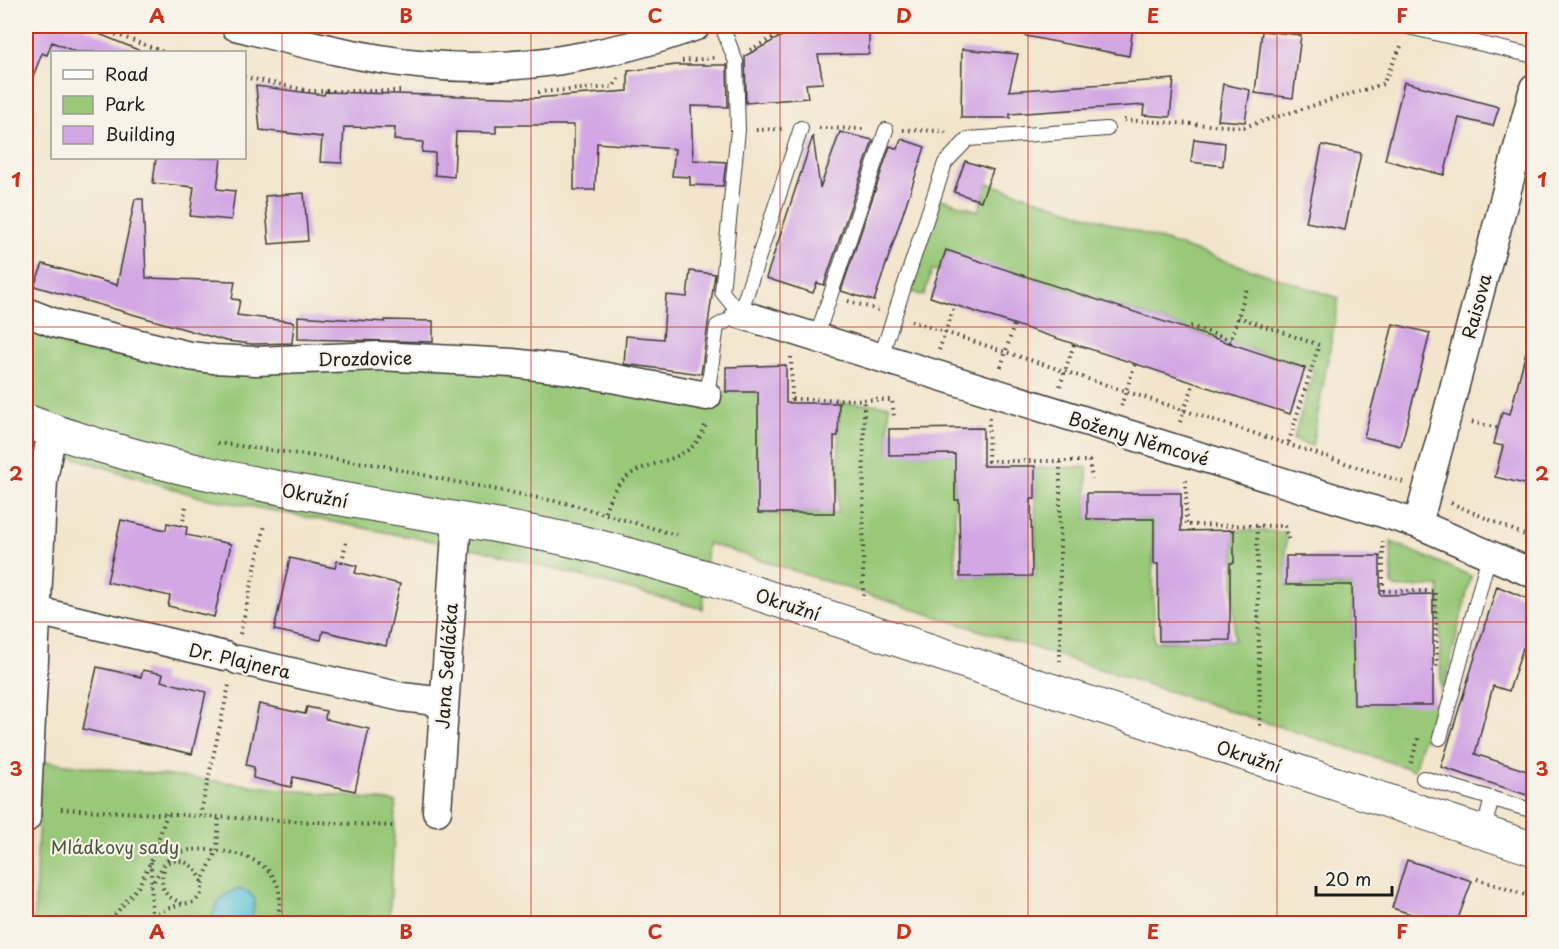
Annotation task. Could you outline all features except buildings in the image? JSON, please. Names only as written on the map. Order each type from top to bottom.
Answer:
[{"type":"street","points":[[235,26],[383,59],[418,64],[490,67],[614,49],[696,26]]},
{"type":"street","name":"Raisova","points":[[1418,524],[1533,88]]},
{"type":"street","name":"Drozdovice","points":[[26,312],[57,324],[190,356],[214,359],[256,361],[379,356],[512,363],[564,369],[707,396]]},
{"type":"street","name":"Boženy Němcové","points":[[740,314],[1418,524],[1533,574]]},
{"type":"street","points":[[26,818],[37,611],[33,540],[44,468],[39,426]]},
{"type":"street","name":"Okružní","points":[[39,426],[136,458],[209,475],[597,546],[716,580],[1533,849]]},
{"type":"street","name":"Jana Sedláčka","points":[[437,811],[457,520]]},
{"type":"street","name":"Dr. Plajnera","points":[[37,611],[402,697],[444,702]]},
{"type":"lane","points":[[722,26],[736,62],[738,130],[722,292],[740,314]]},
{"type":"lane","points":[[1407,26],[1533,56]]},
{"type":"lane","points":[[707,396],[717,326],[740,314],[801,128]]},
{"type":"lane","points":[[880,359],[945,163],[961,145],[968,139],[1107,129]]},
{"type":"lane","points":[[816,338],[886,130]]},
{"type":"lane","points":[[1440,738],[1489,555]]},
{"type":"lane","points":[[1423,778],[1533,811]]},
{"type":"lane","points":[[1483,833],[1492,798]]},
{"type":"path","points":[[93,26],[161,51]]},
{"type":"path","points":[[1107,129],[1121,120],[1244,127],[1383,84],[1407,26]]},
{"type":"path","points":[[738,130],[801,128],[944,131],[961,145]]},
{"type":"path","points":[[1190,326],[1231,341],[1247,288]]},
{"type":"path","points":[[830,295],[1427,491],[1533,539]]},
{"type":"path","points":[[931,374],[955,305]]},
{"type":"path","points":[[1238,316],[1319,345],[1288,444]]},
{"type":"path","points":[[1051,411],[1074,344]]},
{"type":"path","points":[[791,354],[792,399],[892,400],[894,416]]},
{"type":"path","points":[[1113,430],[1135,364]]},
{"type":"path","points":[[1171,448],[1194,383]]},
{"type":"path","points":[[208,441],[346,458],[605,512],[610,495],[628,474],[647,465],[683,455],[698,442],[706,422],[707,396]]},
{"type":"path","points":[[863,596],[864,399]]},
{"type":"path","points":[[989,409],[988,461],[1089,461],[1092,479]]},
{"type":"path","points":[[1060,462],[1060,661]]},
{"type":"path","points":[[1186,472],[1186,525],[1285,526],[1290,542]]},
{"type":"path","points":[[182,526],[186,506]]},
{"type":"path","points":[[1257,526],[1260,726]]},
{"type":"path","points":[[1383,535],[1383,593],[1435,591],[1437,679]]},
{"type":"path","points":[[342,562],[346,542]]},
{"type":"path","points":[[1407,771],[1420,732],[1440,738]]},
{"type":"path","points":[[61,809],[393,826]]},
{"type":"path","points":[[107,924],[138,887],[151,861],[167,814]]},
{"type":"path","points":[[152,915],[195,902],[201,894],[204,877],[217,850],[219,817]]},
{"type":"path","points":[[151,886],[171,856],[191,849],[217,850],[244,856],[261,863],[275,878],[281,894],[275,924]]},
{"type":"path","points":[[168,862],[182,860],[193,866],[200,874],[203,886]]},
{"type":"path","points":[[151,861],[152,924]]},
{"type":"path","points":[[165,866],[163,887],[169,899],[185,904]]},
{"type":"path","points":[[1478,879],[1533,898]]},
{"type":"green space","points":[[988,183],[1339,298],[1312,446],[1293,440],[1314,370],[946,251],[939,271],[932,270],[924,296],[909,291],[939,198],[978,211]]},
{"type":"green space","points":[[26,324],[190,366],[392,362],[726,392],[759,392],[759,514],[838,513],[839,403],[889,405],[889,454],[969,454],[969,468],[954,469],[956,577],[1036,576],[1035,468],[1087,467],[1087,519],[1168,519],[1168,532],[1153,533],[1154,642],[1234,640],[1234,530],[1286,532],[1286,586],[1368,585],[1352,598],[1354,705],[1441,704],[1432,741],[1423,738],[1414,770],[707,543],[703,609],[485,551],[200,497],[26,443]]},
{"type":"green space","points":[[1391,542],[1471,576],[1441,701],[1439,586],[1398,588],[1392,585]]},
{"type":"green space","name":"Mládkovy sady","points":[[41,761],[396,802],[389,923],[34,924]]},
{"type":"water","points":[[237,889],[250,893],[255,900],[251,923],[211,923],[218,902]]}]
